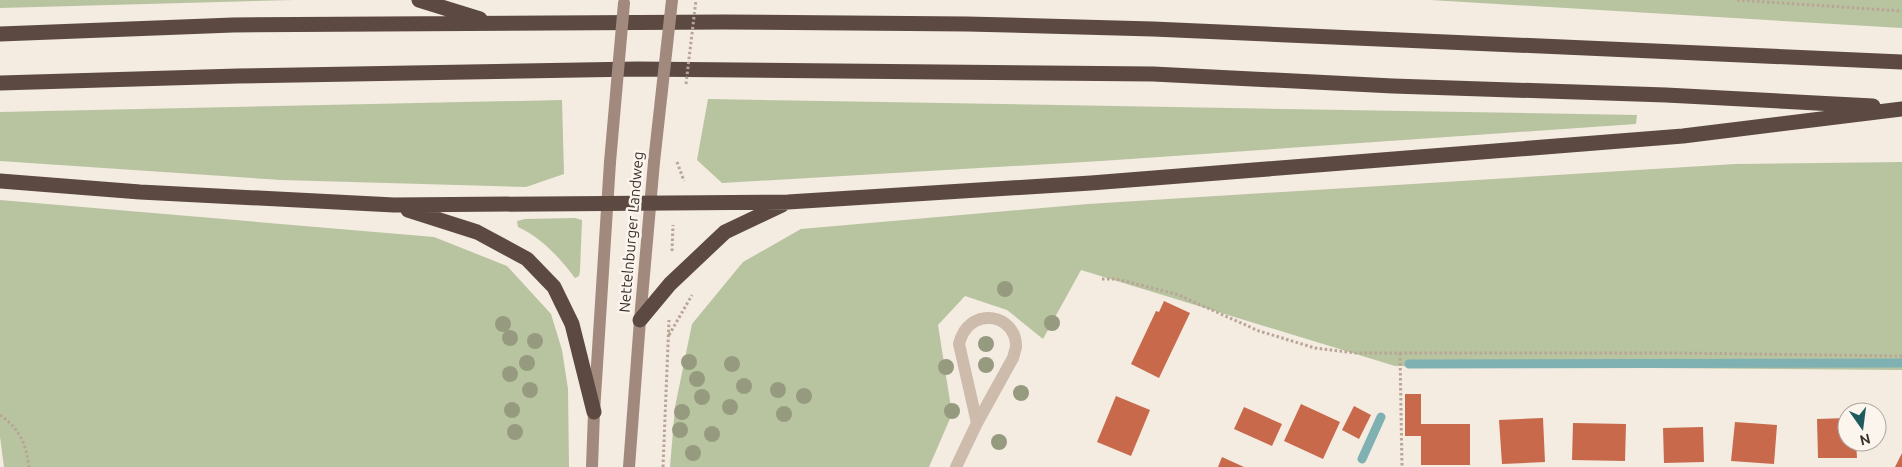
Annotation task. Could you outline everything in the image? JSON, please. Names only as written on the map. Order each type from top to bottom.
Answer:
[{"type":"highway","points":[[419,0],[494,23]]},
{"type":"highway","points":[[0,34],[233,25],[752,22],[1153,29],[1902,62]]},
{"type":"highway","points":[[0,83],[238,76],[637,70],[1153,74],[1393,86],[1666,95],[1902,108]]},
{"type":"highway","points":[[0,181],[140,192],[394,206],[788,202],[1091,183],[1683,136],[1902,108]]},
{"type":"highway","points":[[640,320],[670,284],[725,232],[788,202]]},
{"type":"highway","points":[[394,206],[477,232],[527,259],[554,287],[572,324],[594,412]]},
{"type":"main road","name":"Nettelnburger Landweg","points":[[592,467],[607,204],[624,0]]},
{"type":"main road","name":"Nettelnburger Landweg","points":[[629,467],[650,204],[672,0]]},
{"type":"street","points":[[956,467],[977,423],[1013,358],[1016,346],[1013,334],[1006,324],[996,319],[985,318],[974,321],[966,326],[961,334],[959,344],[977,423]]},
{"type":"path","points":[[686,86],[696,0]]},
{"type":"path","points":[[1736,0],[1902,11]]},
{"type":"path","points":[[677,162],[678,152]]},
{"type":"path","points":[[1102,279],[1116,279],[1176,294],[1259,332],[1315,348],[1355,353],[1677,352],[1902,356]]},
{"type":"path","points":[[663,467],[668,336]]},
{"type":"path","points":[[1400,353],[1402,467]]},
{"type":"path","points":[[0,415],[11,423],[27,448],[30,467]]},
{"type":"green space","points":[[0,0],[294,0],[0,8]]},
{"type":"green space","points":[[1430,0],[1902,0],[1902,28]]},
{"type":"green space","points":[[708,99],[1637,115],[1636,124],[1101,161],[722,183],[697,160]]},
{"type":"green space","points":[[562,100],[564,174],[526,187],[281,180],[0,161],[0,112]]},
{"type":"green space","points":[[1902,162],[1902,370],[1395,366],[1081,270],[1043,339],[1007,310],[965,296],[938,325],[952,414],[929,467],[670,467],[675,407],[692,324],[743,262],[801,229],[1088,204],[1735,164]]},
{"type":"green space","points":[[0,200],[434,237],[507,266],[551,314],[562,350],[568,389],[569,467],[4,467],[0,437]]},
{"type":"green space","points":[[575,218],[582,220],[580,271],[579,276],[575,278],[550,249],[527,231],[518,227],[517,221],[525,219]]},
{"type":"building","points":[[1164,301],[1190,313],[1159,378],[1131,364],[1156,311],[1159,312]]},
{"type":"building","points":[[1405,394],[1421,394],[1421,424],[1470,424],[1470,465],[1421,465],[1421,436],[1405,436]]},
{"type":"building","points":[[1116,396],[1150,410],[1131,456],[1097,442]]},
{"type":"building","points":[[1301,404],[1340,422],[1323,459],[1284,441]]},
{"type":"building","points":[[1354,406],[1371,415],[1359,439],[1342,430]]},
{"type":"building","points":[[1244,407],[1282,424],[1272,446],[1234,429]]},
{"type":"building","points":[[1543,418],[1545,462],[1502,464],[1499,420]]},
{"type":"building","points":[[1837,418],[1837,452],[1857,452],[1857,458],[1818,458],[1817,419]]},
{"type":"building","points":[[1735,422],[1777,425],[1774,464],[1731,461]]},
{"type":"building","points":[[1573,423],[1626,424],[1625,461],[1572,460]]},
{"type":"building","points":[[1703,427],[1704,462],[1664,463],[1663,428]]},
{"type":"building","points":[[1902,453],[1902,467],[1895,467]]},
{"type":"building","points":[[1222,457],[1244,467],[1218,467]]},
{"type":"waterway","points":[[1409,364],[1902,363]]},
{"type":"waterway","points":[[1362,459],[1381,417]]}]
